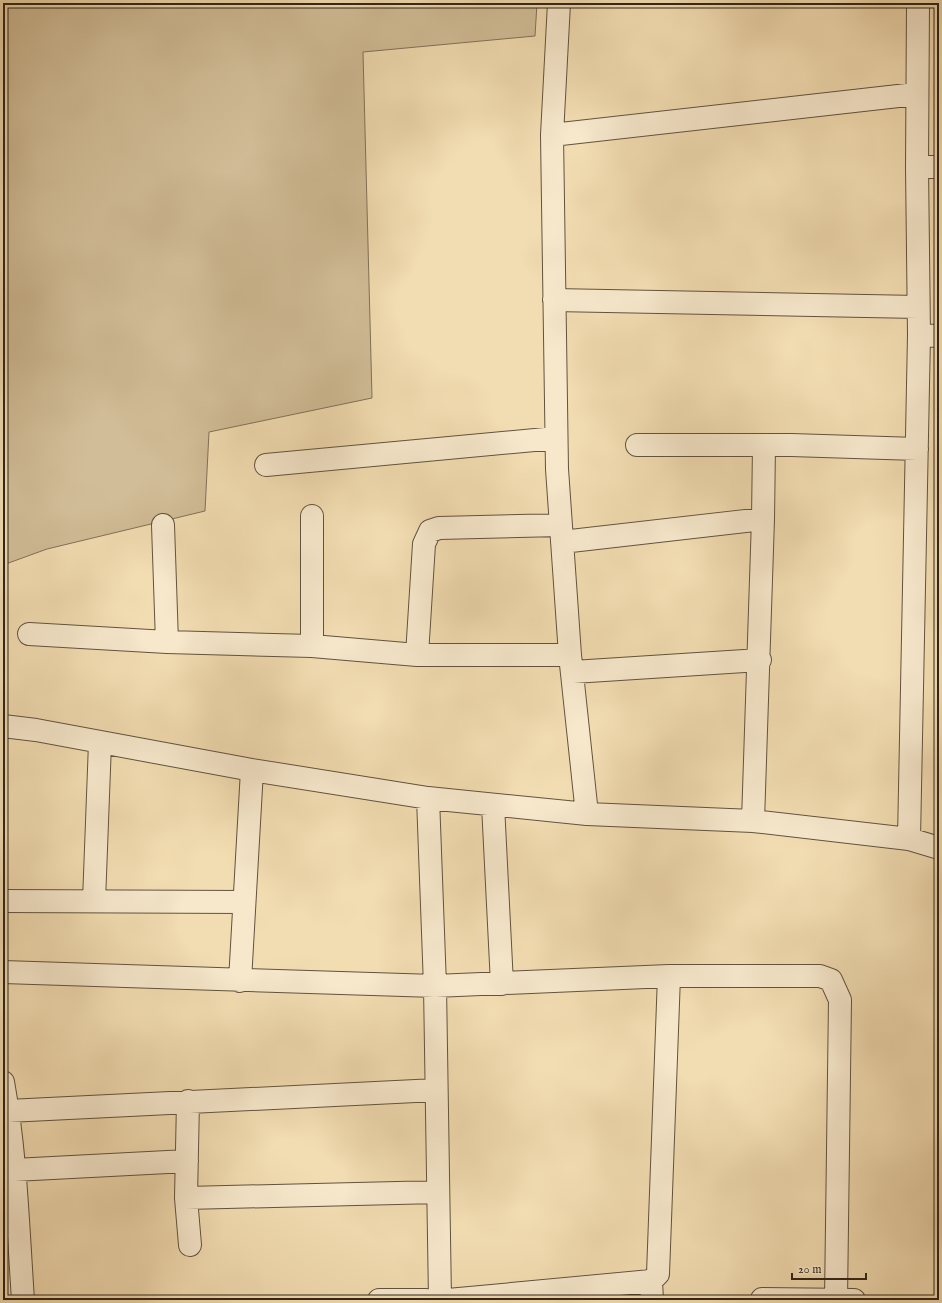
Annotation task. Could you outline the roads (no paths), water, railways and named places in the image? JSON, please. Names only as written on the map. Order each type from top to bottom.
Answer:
[{"type":"street","points":[[559,3],[552,135],[556,438],[561,533],[587,814]]},
{"type":"street","points":[[909,839],[917,449],[929,335],[918,307],[916,94],[918,3]]},
{"type":"street","points":[[552,135],[916,94]]},
{"type":"street","points":[[917,167],[939,167]]},
{"type":"street","points":[[554,300],[918,307]]},
{"type":"street","points":[[266,465],[556,438]]},
{"type":"street","points":[[637,445],[764,445],[917,449]]},
{"type":"street","points":[[753,821],[760,660],[764,519],[764,445]]},
{"type":"street","points":[[312,516],[312,646]]},
{"type":"street","points":[[417,655],[424,544],[430,531],[438,528],[561,533],[764,519]]},
{"type":"street","points":[[163,525],[167,642]]},
{"type":"street","points":[[29,634],[167,642],[312,646],[417,655],[572,663],[760,660]]},
{"type":"street","points":[[3,726],[36,730],[252,770],[428,798],[587,814],[753,821],[909,839],[939,848]]},
{"type":"street","points":[[94,901],[100,743]]},
{"type":"street","points":[[240,981],[252,770]]},
{"type":"street","points":[[428,798],[435,986],[438,1192],[450,1300],[652,1290],[658,1274],[669,976]]},
{"type":"street","points":[[493,805],[502,984]]},
{"type":"street","points":[[3,901],[244,902]]},
{"type":"street","points":[[3,972],[240,981],[435,986],[669,976],[820,976],[831,980],[840,1000],[836,1300]]},
{"type":"street","points":[[3,1082],[8,1110],[14,1170],[23,1300]]},
{"type":"street","points":[[8,1110],[436,1090]]},
{"type":"street","points":[[188,1102],[186,1198],[190,1245]]},
{"type":"street","points":[[14,1170],[187,1161]]},
{"type":"street","points":[[186,1198],[438,1192]]},
{"type":"street","points":[[762,1299],[854,1300]]},
{"type":"street","points":[[379,1300],[426,1300]]}]
